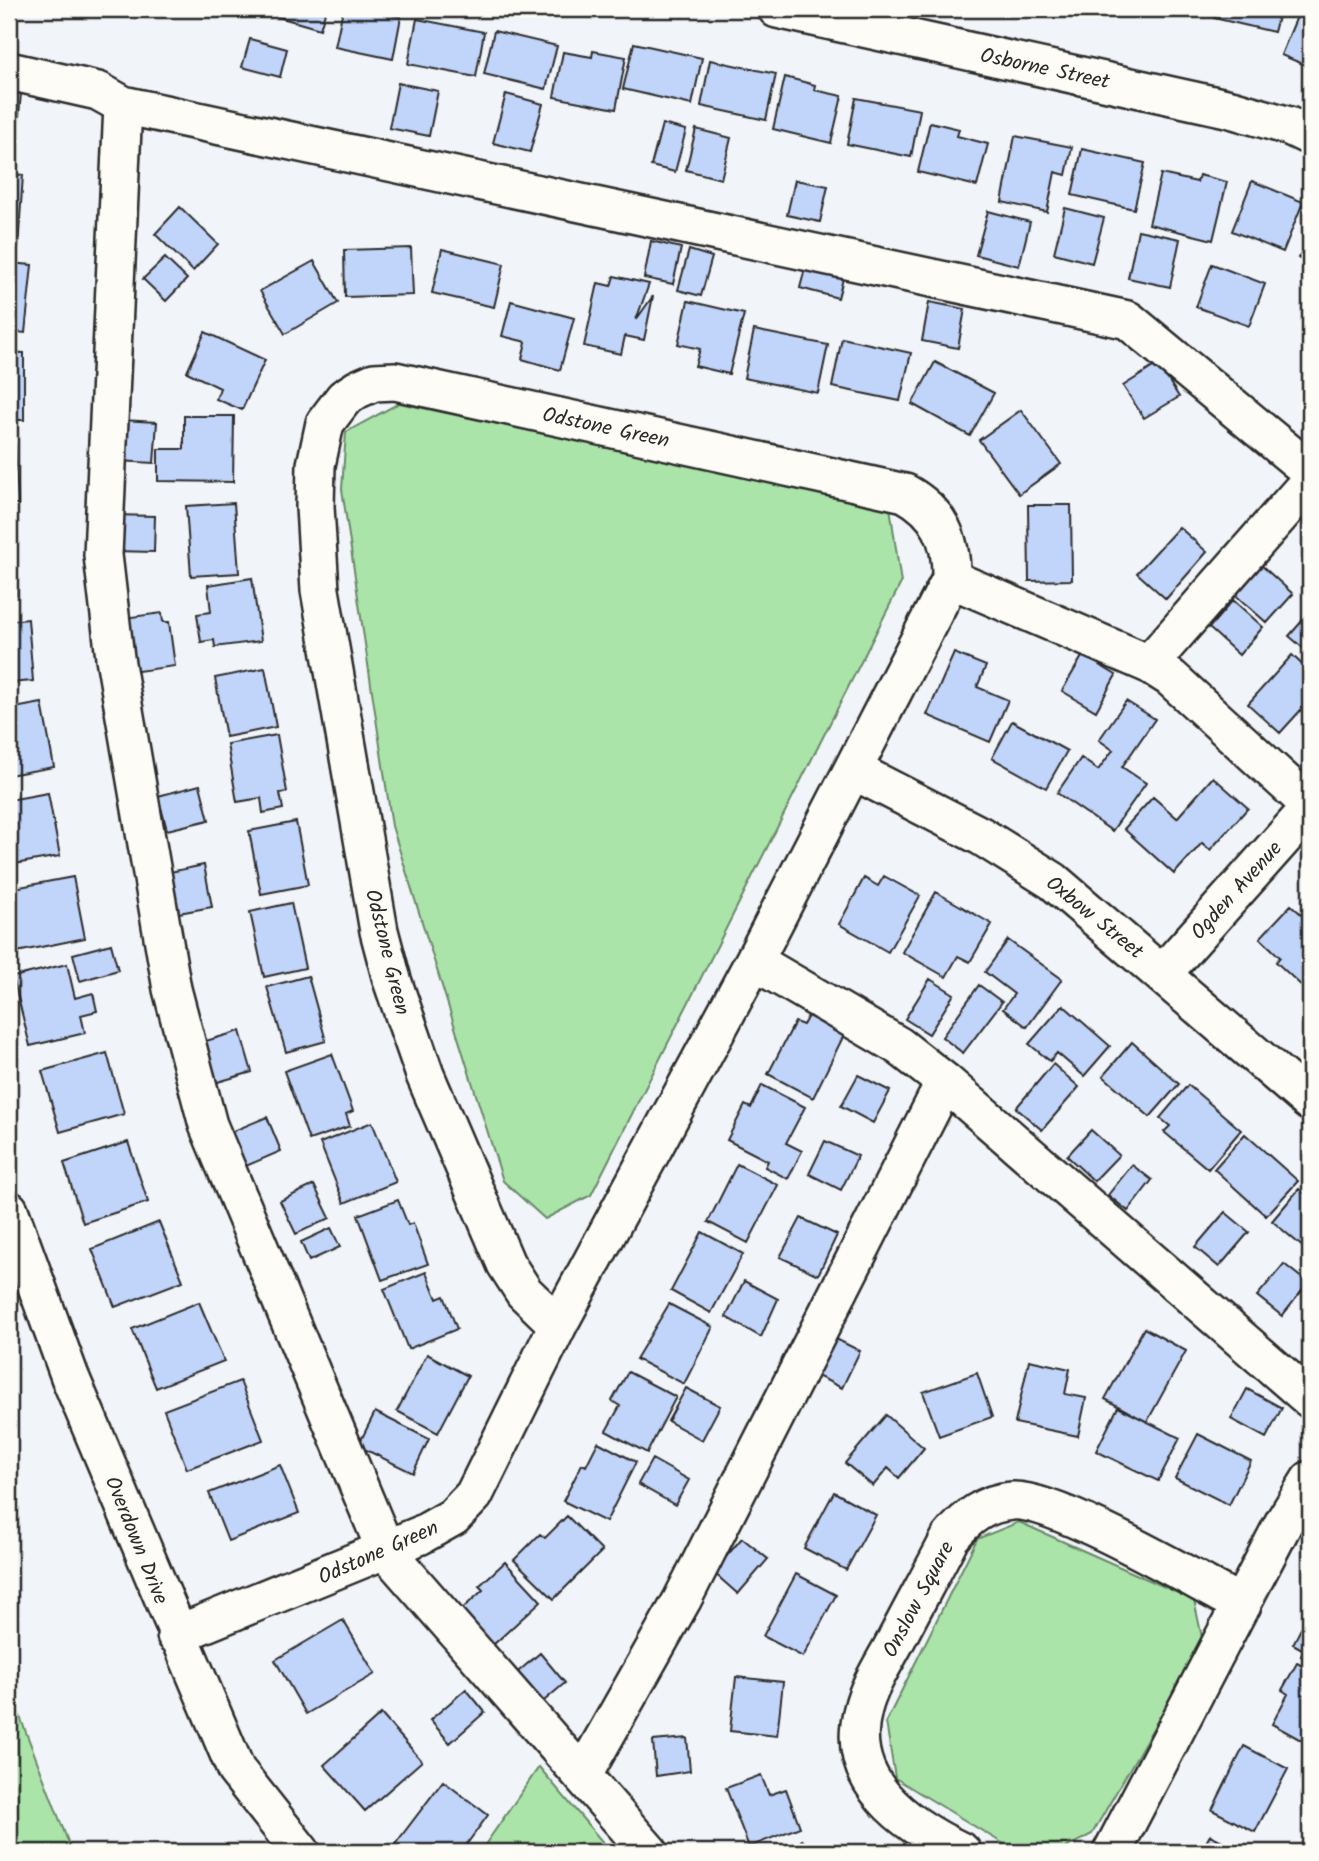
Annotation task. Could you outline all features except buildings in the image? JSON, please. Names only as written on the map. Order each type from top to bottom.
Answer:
[{"type":"street","name":"Osborne Street","points":[[777,9],[1231,108],[1310,136]]},
{"type":"street","points":[[9,71],[98,91],[123,105],[1128,320],[1310,471]]},
{"type":"street","points":[[123,105],[103,555],[117,671],[172,989],[208,1125],[386,1552],[649,1852]]},
{"type":"street","name":"Odstone Green","points":[[176,1634],[386,1552],[453,1517],[474,1494],[558,1325],[754,961],[951,579],[946,534],[923,503],[905,493],[395,381],[374,382],[344,398],[325,423],[315,486],[320,590],[382,943],[407,1029],[506,1264],[524,1292],[558,1325]]},
{"type":"street","points":[[1149,664],[1310,481]]},
{"type":"street","points":[[951,579],[1149,664],[1171,678],[1310,806]]},
{"type":"street","name":"Oxbow Street","points":[[853,770],[1023,861],[1073,896],[1310,1102]]},
{"type":"street","name":"Ogden Avenue","points":[[1163,973],[1310,806]]},
{"type":"street","points":[[754,961],[899,1046],[946,1082],[1310,1399]]},
{"type":"street","points":[[583,1775],[682,1600],[946,1082]]},
{"type":"street","name":"Overdown Drive","points":[[9,1210],[70,1377],[176,1634],[236,1770],[301,1852]]},
{"type":"street","points":[[1112,1852],[1284,1522],[1310,1480]]},
{"type":"street","name":"Onslow Square","points":[[962,1852],[928,1835],[892,1809],[867,1771],[860,1729],[868,1693],[950,1538],[963,1522],[978,1511],[1014,1500],[1051,1507],[1242,1605]]},
{"type":"green space","points":[[399,403],[890,507],[901,583],[591,1195],[545,1219],[503,1181],[392,826],[342,489],[346,432]]},
{"type":"green space","points":[[1019,1522],[1194,1600],[1203,1642],[1092,1834],[1058,1852],[1017,1852],[895,1778],[886,1722],[977,1539]]},
{"type":"green space","points":[[9,1688],[72,1852],[9,1852]]},
{"type":"green space","points":[[539,1767],[611,1852],[480,1852]]}]
